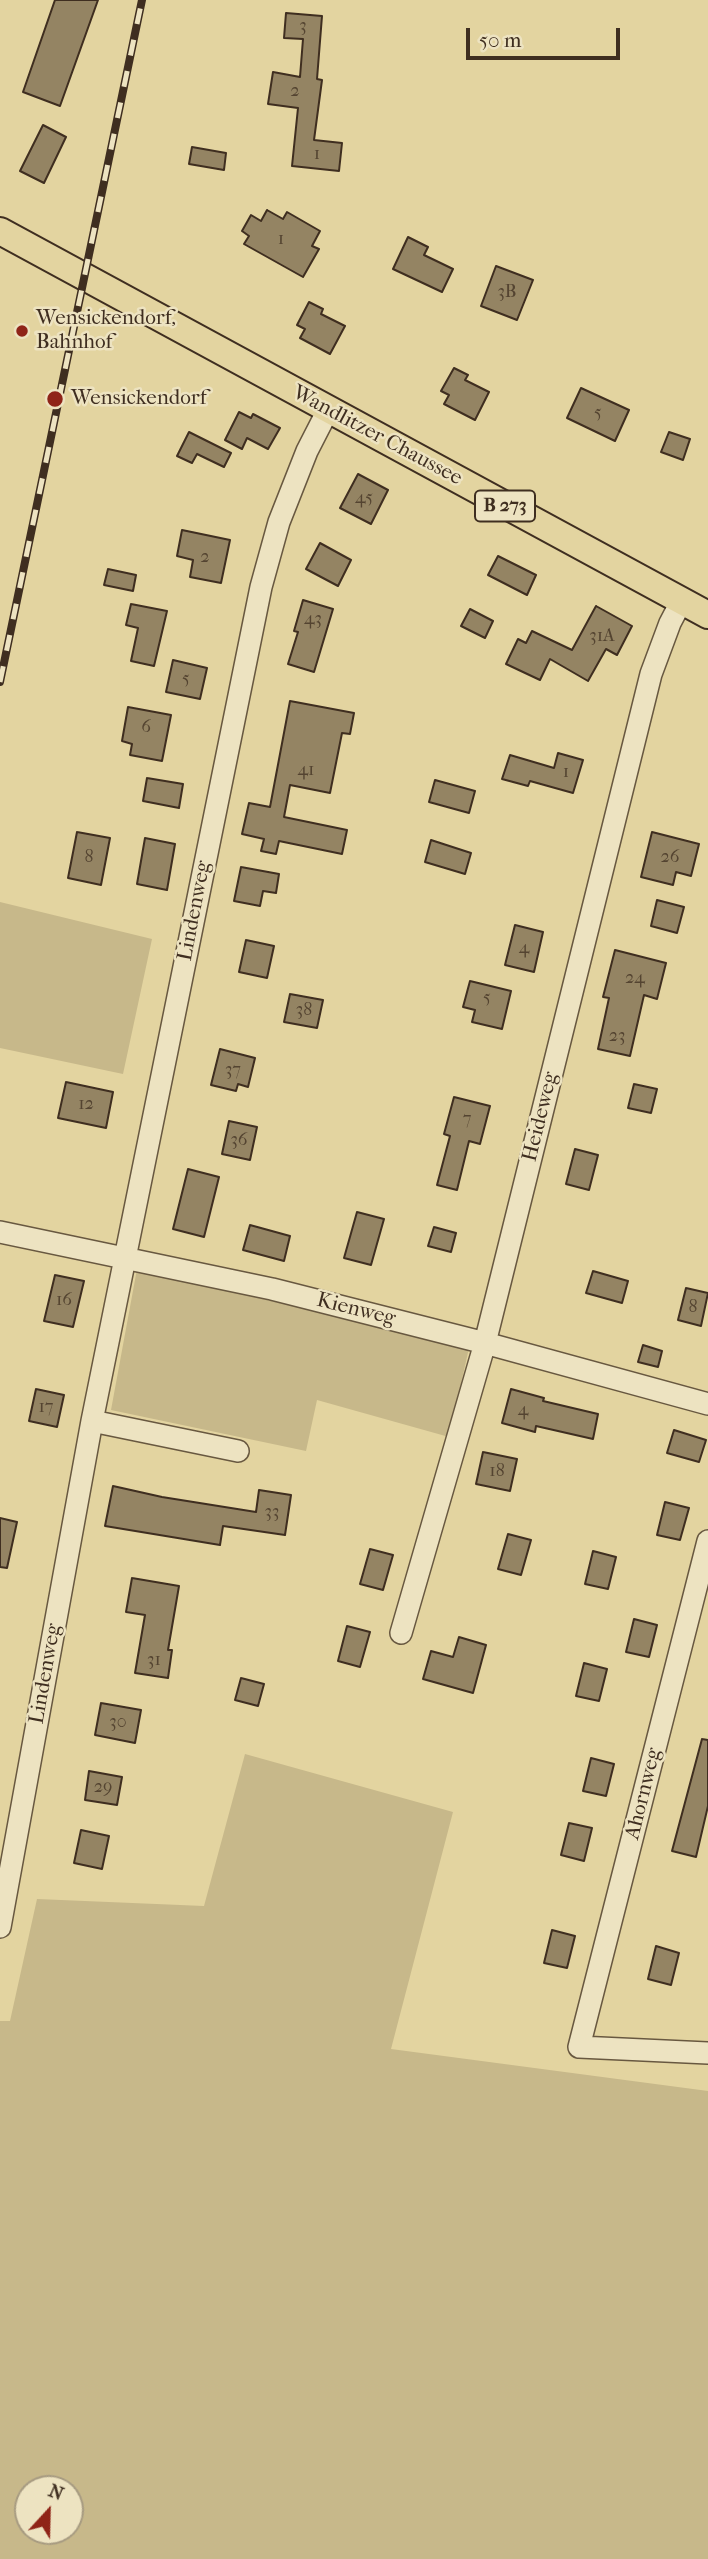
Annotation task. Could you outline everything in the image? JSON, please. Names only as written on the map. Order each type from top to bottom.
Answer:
[{"type":"main road","name":"Wandlitzer Chaussee","points":[[0,230],[708,615]]},
{"type":"street","name":"Lindenweg","points":[[0,1927],[92,1421],[261,587],[279,522],[307,451],[328,410]]},
{"type":"street","name":"Heideweg","points":[[401,1633],[485,1343],[651,674],[681,601]]},
{"type":"street","name":"Kienweg","points":[[0,1232],[272,1289],[485,1343],[708,1404]]},
{"type":"street","points":[[92,1421],[238,1451]]},
{"type":"street","name":"Ahornweg","points":[[708,1541],[579,2047],[708,2053]]},
{"type":"shaded area","points":[[0,902],[152,939],[123,1074],[0,1048]]},
{"type":"shaded area","points":[[137,1269],[469,1348],[449,1437],[317,1400],[306,1451],[111,1410]]},
{"type":"shaded area","points":[[245,1754],[453,1812],[391,2049],[708,2091],[708,2559],[0,2559],[0,2021],[10,2021],[37,1899],[204,1906]]},
{"type":"building","points":[[55,0],[98,0],[60,106],[23,92]]},
{"type":"building","points":[[286,13],[322,16],[317,79],[322,80],[314,140],[342,143],[339,171],[292,166],[298,108],[268,104],[273,72],[300,77],[303,39],[284,38]]},
{"type":"building","points":[[43,125],[66,137],[44,183],[20,171]]},
{"type":"building","points":[[192,147],[226,153],[224,170],[189,164]]},
{"type":"building","points":[[267,210],[283,219],[287,212],[320,231],[312,246],[319,249],[303,277],[244,244],[249,236],[242,231],[251,215],[261,221]]},
{"type":"building","points":[[408,237],[428,247],[424,255],[453,269],[442,292],[393,269]]},
{"type":"building","points":[[496,266],[533,280],[517,320],[481,306]]},
{"type":"building","points":[[309,302],[323,309],[321,314],[345,326],[330,354],[300,338],[305,329],[297,325]]},
{"type":"building","points":[[454,368],[468,375],[465,380],[489,392],[475,420],[444,404],[449,395],[441,391]]},
{"type":"building","points":[[581,388],[629,410],[615,441],[567,418]]},
{"type":"building","points":[[239,412],[251,418],[253,414],[280,428],[268,449],[247,438],[242,449],[225,440]]},
{"type":"building","points":[[189,432],[231,453],[224,467],[197,454],[192,463],[177,456]]},
{"type":"building","points":[[669,432],[690,439],[683,460],[661,452]]},
{"type":"building","points":[[358,474],[388,490],[371,524],[340,508]]},
{"type":"building","points":[[182,530],[230,540],[221,583],[190,577],[193,560],[177,556]]},
{"type":"building","points":[[320,543],[351,560],[338,586],[306,569]]},
{"type":"building","points":[[498,556],[536,575],[527,595],[488,575]]},
{"type":"building","points":[[108,569],[136,575],[133,591],[104,585]]},
{"type":"building","points":[[303,600],[333,609],[314,672],[288,664],[298,632],[294,631]]},
{"type":"building","points":[[131,604],[167,611],[154,666],[131,661],[138,628],[126,625]]},
{"type":"building","points":[[596,606],[632,626],[617,655],[606,649],[588,681],[550,659],[540,680],[506,664],[518,639],[526,643],[532,631],[572,650]]},
{"type":"building","points":[[470,609],[493,621],[485,638],[461,626]]},
{"type":"building","points":[[173,660],[207,668],[200,699],[166,692]]},
{"type":"building","points":[[290,701],[354,713],[350,734],[342,733],[330,793],[290,785],[284,817],[347,830],[342,854],[279,841],[276,854],[261,851],[264,839],[242,834],[249,803],[270,807]]},
{"type":"building","points":[[128,707],[171,715],[162,761],[130,755],[132,744],[122,741]]},
{"type":"building","points":[[558,753],[583,760],[573,793],[530,781],[528,786],[502,779],[510,755],[554,768]]},
{"type":"building","points":[[147,778],[183,784],[179,808],[143,801]]},
{"type":"building","points":[[435,780],[475,791],[469,813],[429,802]]},
{"type":"building","points":[[77,832],[110,838],[101,885],[68,878]]},
{"type":"building","points":[[652,832],[699,844],[691,876],[676,872],[673,885],[641,877]]},
{"type":"building","points":[[145,838],[175,844],[167,890],[137,884]]},
{"type":"building","points":[[431,840],[471,853],[465,874],[425,862]]},
{"type":"building","points":[[241,867],[279,874],[276,893],[263,891],[260,906],[234,901]]},
{"type":"building","points":[[657,900],[684,907],[677,933],[651,926]]},
{"type":"building","points":[[515,925],[543,932],[534,972],[505,965]]},
{"type":"building","points":[[246,940],[274,946],[267,978],[239,972]]},
{"type":"building","points":[[615,950],[666,963],[657,999],[644,995],[630,1056],[598,1049],[609,998],[603,997]]},
{"type":"building","points":[[470,981],[511,991],[502,1029],[472,1022],[475,1010],[463,1007]]},
{"type":"building","points":[[290,994],[323,1000],[317,1028],[284,1022]]},
{"type":"building","points":[[220,1049],[255,1058],[248,1087],[238,1084],[236,1091],[211,1085]]},
{"type":"building","points":[[66,1082],[113,1092],[106,1128],[58,1118]]},
{"type":"building","points":[[634,1084],[657,1089],[651,1113],[628,1108]]},
{"type":"building","points":[[454,1097],[490,1106],[480,1144],[469,1141],[457,1190],[437,1185],[450,1136],[444,1134]]},
{"type":"building","points":[[229,1121],[257,1127],[250,1160],[222,1154]]},
{"type":"building","points":[[575,1149],[598,1155],[589,1190],[566,1184]]},
{"type":"building","points":[[188,1169],[219,1177],[204,1237],[173,1229]]},
{"type":"building","points":[[357,1212],[384,1219],[371,1265],[344,1258]]},
{"type":"building","points":[[250,1225],[290,1236],[284,1261],[243,1250]]},
{"type":"building","points":[[434,1227],[456,1233],[451,1252],[428,1246]]},
{"type":"building","points":[[593,1271],[628,1281],[622,1303],[586,1293]]},
{"type":"building","points":[[55,1275],[84,1281],[73,1327],[44,1321]]},
{"type":"building","points":[[686,1288],[708,1293],[701,1326],[678,1320]]},
{"type":"building","points":[[643,1345],[662,1351],[658,1367],[638,1362]]},
{"type":"building","points":[[36,1389],[64,1395],[57,1427],[29,1421]]},
{"type":"building","points":[[511,1389],[544,1398],[543,1401],[598,1414],[593,1439],[536,1426],[535,1432],[502,1423]]},
{"type":"building","points":[[674,1430],[706,1440],[699,1462],[667,1453]]},
{"type":"building","points":[[483,1452],[517,1459],[510,1491],[476,1484]]},
{"type":"building","points":[[113,1486],[256,1512],[259,1490],[291,1495],[285,1535],[223,1526],[220,1545],[105,1526]]},
{"type":"building","points":[[665,1502],[689,1508],[680,1540],[657,1535]]},
{"type":"building","points":[[0,1518],[17,1522],[7,1568],[0,1567]]},
{"type":"building","points":[[508,1534],[531,1540],[521,1575],[498,1569]]},
{"type":"building","points":[[370,1549],[393,1555],[383,1590],[360,1584]]},
{"type":"building","points":[[593,1551],[616,1557],[608,1589],[585,1584]]},
{"type":"building","points":[[132,1578],[179,1586],[168,1650],[172,1650],[168,1678],[135,1673],[145,1615],[126,1612]]},
{"type":"building","points":[[634,1619],[657,1625],[649,1657],[626,1652]]},
{"type":"building","points":[[347,1626],[370,1632],[360,1667],[338,1661]]},
{"type":"building","points":[[459,1637],[486,1645],[473,1693],[423,1679],[431,1651],[453,1657]]},
{"type":"building","points":[[584,1663],[607,1669],[599,1701],[576,1696]]},
{"type":"building","points":[[241,1678],[264,1684],[258,1706],[235,1700]]},
{"type":"building","points":[[101,1703],[141,1710],[135,1743],[95,1735]]},
{"type":"building","points":[[702,1739],[708,1740],[708,1806],[696,1857],[672,1851]]},
{"type":"building","points":[[591,1758],[614,1764],[606,1796],[583,1791]]},
{"type":"building","points":[[89,1771],[122,1777],[117,1805],[85,1800]]},
{"type":"building","points":[[569,1823],[592,1828],[584,1861],[561,1855]]},
{"type":"building","points":[[81,1830],[109,1836],[102,1869],[74,1863]]},
{"type":"building","points":[[552,1930],[575,1936],[567,1968],[544,1963]]},
{"type":"building","points":[[656,1946],[679,1953],[671,1985],[648,1979]]},
{"type":"railway","points":[[0,682],[142,0]]},
{"type":"place","name":"Wensickendorf, Bahnhof","points":[[22,331]]},
{"type":"place","name":"Wensickendorf","points":[[55,399]]}]
